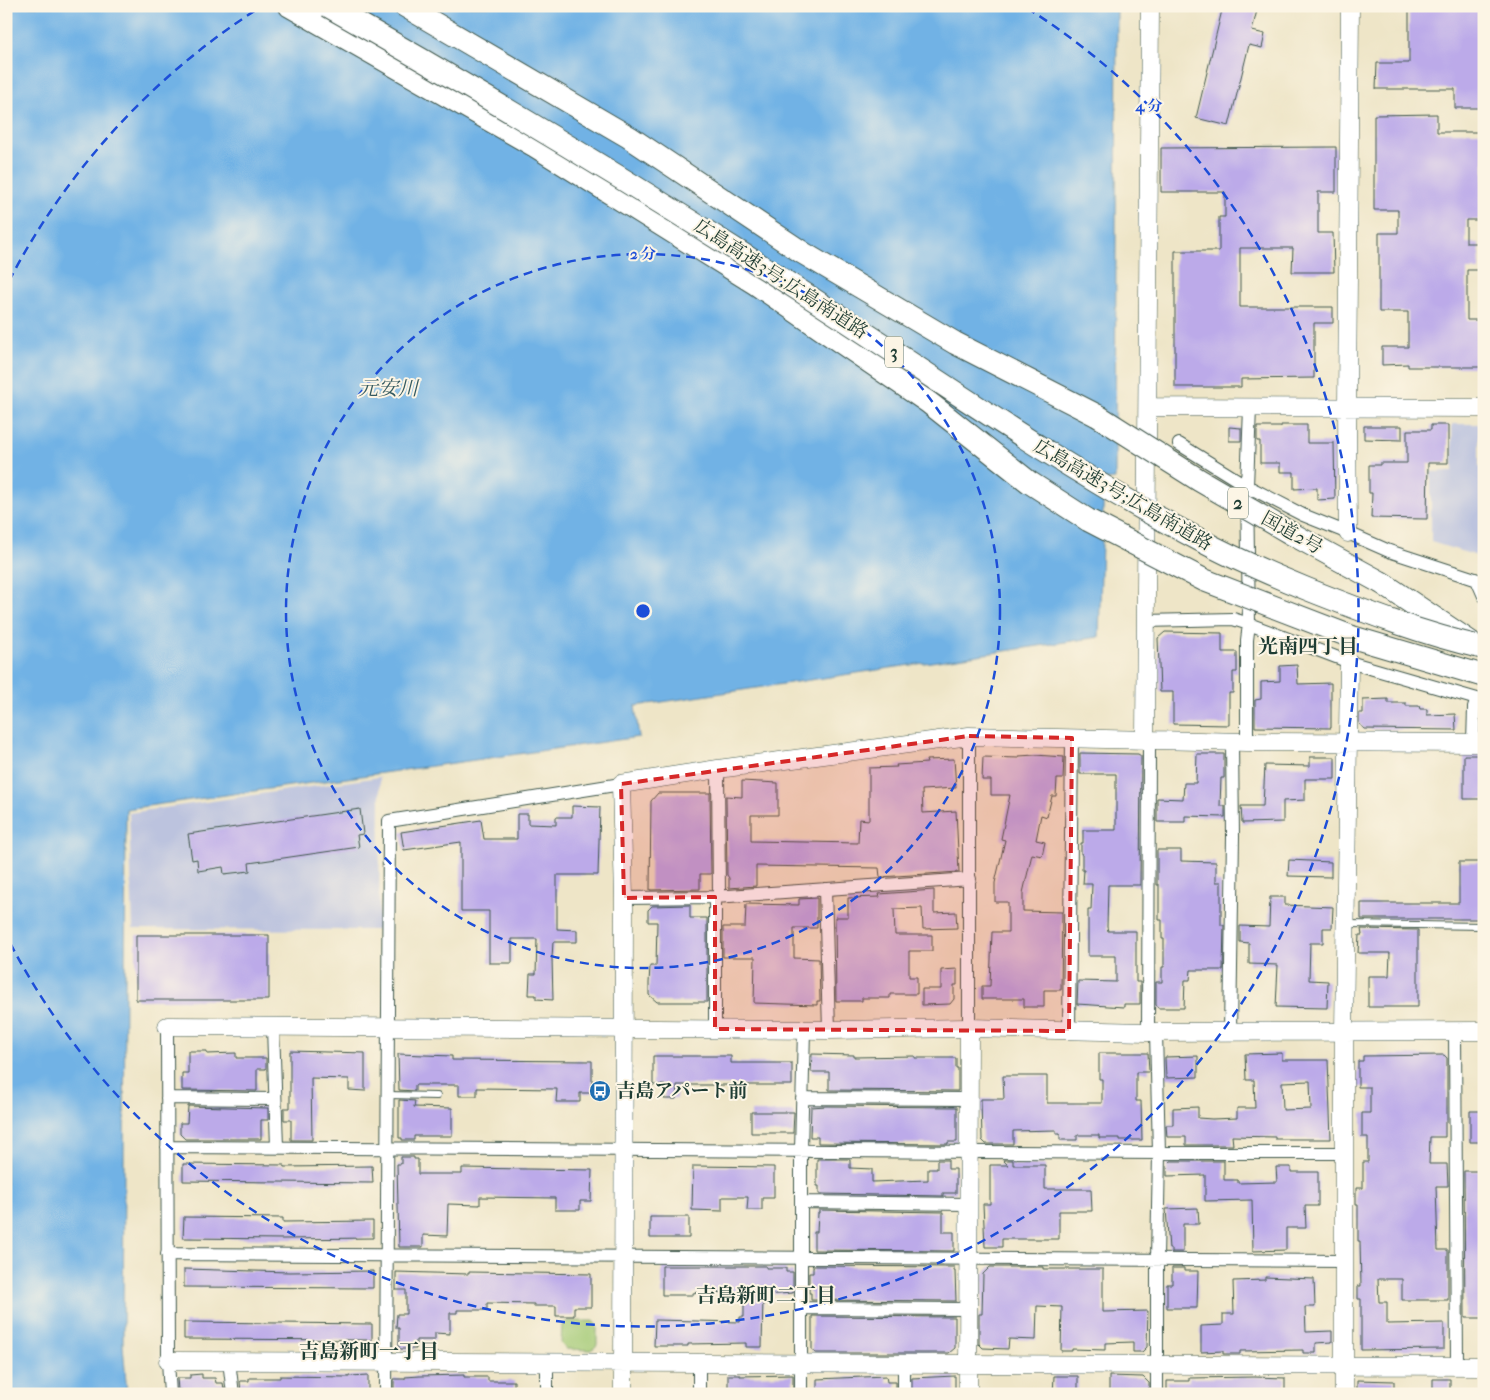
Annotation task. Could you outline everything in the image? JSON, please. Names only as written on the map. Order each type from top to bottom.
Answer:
[{"type":"highway","points":[[290,6],[535,146],[756,284],[928,402],[1029,482],[1088,520],[1204,580],[1352,637],[1484,676]]},
{"type":"highway","name":"広島高速3号;広島南道路","points":[[328,6],[457,78],[650,196],[802,292],[1047,452],[1126,500],[1200,541],[1280,578],[1361,611],[1484,650]]},
{"type":"highway","name":"国道2号","points":[[405,6],[629,137],[803,253],[946,338],[1098,416],[1199,480],[1382,583],[1484,650]]},
{"type":"street","points":[[1150,6],[1145,740],[1149,748],[1152,1032],[1159,1153],[1157,1394]]},
{"type":"street","points":[[1348,532],[1350,6]]},
{"type":"street","points":[[1148,408],[1484,408]]},
{"type":"street","points":[[1230,1032],[1233,836],[1249,624],[1247,486],[1250,408]]},
{"type":"street","points":[[1179,444],[1247,486],[1303,515],[1348,532],[1389,551],[1480,581],[1484,596]]},
{"type":"street","points":[[386,1394],[389,821],[718,769],[969,736],[1240,742],[1478,743],[1474,708],[1481,700],[1350,662],[1233,619],[1145,621]]},
{"type":"street","points":[[1344,1394],[1344,1032],[1350,662]]},
{"type":"street","points":[[968,1394],[969,736]]},
{"type":"street","points":[[1068,1031],[1072,738]]},
{"type":"street","points":[[715,1029],[718,769]]},
{"type":"street","points":[[621,784],[624,898],[623,1394]]},
{"type":"street","points":[[624,898],[717,897],[970,878]]},
{"type":"street","points":[[825,889],[828,1030]]},
{"type":"street","points":[[170,1394],[167,1254],[167,1026],[804,1030],[969,1028],[1152,1032],[1484,1031]]},
{"type":"street","points":[[273,1027],[277,1147]]},
{"type":"street","points":[[801,1394],[801,1150],[804,1030]]},
{"type":"street","points":[[1455,1031],[1457,1366]]},
{"type":"street","points":[[167,1098],[275,1099]]},
{"type":"street","points":[[802,1098],[969,1099]]},
{"type":"street","points":[[167,1147],[1345,1153]]},
{"type":"street","points":[[801,1202],[968,1204]]},
{"type":"street","points":[[167,1254],[1345,1261]]},
{"type":"street","points":[[801,1308],[968,1308]]},
{"type":"street","points":[[168,1361],[1484,1366]]},
{"type":"street","points":[[229,1361],[233,1394]]},
{"type":"street","points":[[547,1362],[547,1394]]},
{"type":"street","points":[[699,1363],[699,1394]]},
{"type":"street","points":[[904,1363],[904,1394]]},
{"type":"lane","points":[[1346,924],[1484,926]]},
{"type":"lane","points":[[388,1095],[437,1096]]},
{"type":"highlighted area","points":[[969,736],[1072,738],[1069,1031],[715,1029],[715,897],[624,898],[621,784]]},
{"type":"shaded area","points":[[1452,424],[1479,424],[1479,466],[1484,467],[1484,558],[1431,542],[1431,472],[1453,471]]},
{"type":"shaded area","points":[[380,777],[379,930],[133,929],[129,813]]},
{"type":"green space","points":[[567,1321],[593,1321],[597,1326],[597,1345],[592,1350],[566,1349],[561,1344],[562,1325]]},
{"type":"water","name":"元安川","points":[[6,6],[1117,6],[1115,479],[1104,480],[1099,637],[635,706],[639,737],[126,809],[123,1345],[127,1394],[6,1394]]},
{"type":"building","points":[[1223,6],[1258,6],[1252,31],[1265,34],[1262,48],[1249,45],[1229,126],[1196,118]]},
{"type":"building","points":[[1409,6],[1484,6],[1484,108],[1455,108],[1455,89],[1376,89],[1377,63],[1409,63]]},
{"type":"building","points":[[1437,114],[1437,132],[1484,132],[1484,220],[1466,220],[1466,243],[1479,243],[1479,270],[1467,270],[1467,320],[1484,320],[1484,367],[1408,367],[1408,364],[1382,365],[1382,347],[1408,347],[1408,312],[1379,312],[1379,233],[1398,233],[1398,210],[1374,210],[1374,115]]},
{"type":"building","points":[[1336,147],[1336,192],[1318,192],[1318,233],[1333,233],[1334,272],[1292,272],[1293,248],[1240,248],[1240,307],[1333,307],[1333,323],[1314,323],[1314,378],[1241,379],[1241,387],[1175,387],[1175,251],[1219,251],[1219,217],[1225,217],[1225,192],[1161,192],[1161,148]]},
{"type":"building","points":[[1281,425],[1307,425],[1307,443],[1334,443],[1335,499],[1317,500],[1317,488],[1294,489],[1294,472],[1280,472],[1280,463],[1260,463],[1260,441],[1257,441],[1257,427],[1281,427]]},
{"type":"building","points":[[1431,425],[1448,425],[1448,463],[1428,463],[1427,519],[1371,518],[1372,493],[1369,493],[1369,465],[1407,463],[1407,430],[1431,430]]},
{"type":"building","points":[[1364,426],[1402,426],[1402,440],[1364,439]]},
{"type":"building","points":[[1229,427],[1241,428],[1241,441],[1229,441]]},
{"type":"building","points":[[1165,632],[1222,633],[1222,652],[1237,652],[1237,672],[1233,672],[1233,693],[1229,693],[1229,725],[1173,724],[1173,692],[1160,692],[1158,638]]},
{"type":"building","points":[[1297,665],[1298,684],[1331,683],[1331,728],[1255,727],[1255,700],[1261,699],[1261,682],[1280,681],[1280,666]]},
{"type":"building","points":[[1388,699],[1388,703],[1406,703],[1406,706],[1419,706],[1420,709],[1427,709],[1427,715],[1455,714],[1456,730],[1364,729],[1359,723],[1359,713],[1363,713],[1363,700]]},
{"type":"building","points":[[1080,753],[1138,754],[1141,756],[1140,885],[1108,885],[1107,927],[1108,931],[1136,931],[1136,982],[1140,982],[1140,1004],[1124,1004],[1124,1007],[1077,1004],[1078,981],[1116,982],[1116,956],[1088,956],[1088,910],[1091,910],[1092,884],[1083,884],[1084,870],[1082,870],[1081,843],[1083,843],[1083,830],[1116,830],[1116,774],[1080,774]]},
{"type":"building","points":[[1197,754],[1224,754],[1224,778],[1221,778],[1220,806],[1225,806],[1225,817],[1185,816],[1185,822],[1157,822],[1157,798],[1183,799],[1184,783],[1196,783]]},
{"type":"building","points":[[1464,755],[1484,755],[1484,799],[1464,799]]},
{"type":"building","points":[[1019,756],[1064,757],[1063,779],[1057,779],[1056,796],[1052,796],[1047,817],[1041,815],[1036,840],[1045,842],[1042,856],[1032,854],[1023,893],[1023,911],[1062,912],[1061,990],[1044,990],[1044,1007],[1024,1007],[1024,999],[982,999],[982,986],[990,986],[992,932],[1008,932],[1008,902],[995,902],[995,883],[1005,840],[1001,839],[1010,795],[991,795],[991,780],[982,780],[983,757],[1019,758]]},
{"type":"building","points":[[1310,757],[1335,757],[1335,779],[1305,779],[1305,800],[1283,801],[1283,822],[1242,823],[1241,806],[1263,806],[1265,765],[1310,766]]},
{"type":"building","points":[[954,759],[956,788],[922,790],[923,813],[956,811],[959,872],[880,877],[879,868],[756,866],[756,886],[729,888],[729,878],[727,875],[726,796],[742,797],[742,781],[778,783],[778,815],[751,815],[751,841],[858,843],[859,819],[869,820],[869,768],[927,763],[926,760]]},
{"type":"building","points":[[658,793],[710,793],[711,874],[700,874],[700,889],[650,890],[651,801]]},
{"type":"building","points":[[572,806],[600,807],[598,875],[557,875],[557,929],[577,930],[577,942],[553,942],[553,1000],[536,999],[536,995],[529,995],[530,974],[536,974],[537,939],[512,939],[512,963],[489,963],[489,911],[461,911],[461,842],[404,850],[401,832],[481,820],[484,839],[517,839],[517,814],[528,814],[528,824],[556,825],[556,817],[572,817]]},
{"type":"building","points":[[360,809],[363,834],[357,835],[359,847],[249,863],[250,871],[224,874],[223,867],[198,871],[197,859],[192,860],[188,834]]},
{"type":"building","points":[[1157,850],[1181,850],[1181,861],[1216,862],[1216,882],[1221,882],[1221,925],[1224,925],[1223,970],[1191,970],[1190,980],[1185,980],[1184,1008],[1158,1008],[1156,1005],[1156,982],[1162,982],[1162,967],[1164,967],[1162,920],[1159,920]]},
{"type":"building","points":[[1289,860],[1331,862],[1331,877],[1288,876]]},
{"type":"building","points":[[1459,862],[1484,862],[1484,919],[1361,919],[1361,903],[1459,903]]},
{"type":"building","points":[[934,890],[934,913],[956,912],[957,928],[923,929],[922,908],[894,909],[895,935],[932,935],[932,951],[909,951],[909,977],[917,977],[917,994],[890,994],[890,998],[862,998],[862,1001],[836,1001],[835,917],[848,917],[848,898],[880,897],[879,894]]},
{"type":"building","points":[[1270,897],[1285,897],[1285,905],[1333,907],[1332,928],[1323,928],[1323,943],[1310,943],[1309,980],[1328,981],[1327,1008],[1276,1007],[1278,965],[1249,964],[1249,943],[1240,942],[1240,926],[1269,927]]},
{"type":"building","points":[[817,898],[817,928],[794,928],[794,958],[819,959],[820,1001],[817,1001],[817,1005],[754,1003],[755,957],[723,957],[723,927],[745,927],[746,904],[799,905],[799,899]]},
{"type":"building","points":[[690,905],[690,918],[707,918],[707,1002],[657,1002],[649,995],[649,983],[650,966],[656,966],[657,922],[648,922],[648,910],[652,906]]},
{"type":"building","points":[[1361,929],[1418,930],[1418,1007],[1368,1007],[1368,976],[1389,976],[1390,953],[1358,953],[1359,935],[1362,935]]},
{"type":"building","points":[[136,935],[269,935],[269,1000],[136,1000]]},
{"type":"building","points":[[957,969],[957,985],[954,985],[954,999],[950,1004],[922,1005],[922,989],[941,989],[941,970]]},
{"type":"building","points":[[188,1051],[207,1051],[207,1054],[236,1053],[236,1058],[266,1058],[266,1069],[257,1069],[257,1091],[182,1090],[182,1073],[188,1073]]},
{"type":"building","points":[[290,1051],[365,1053],[365,1091],[349,1090],[349,1079],[311,1078],[312,1140],[291,1140],[291,1120],[284,1120],[284,1108],[290,1108]]},
{"type":"building","points":[[1099,1053],[1148,1053],[1149,1072],[1136,1072],[1136,1101],[1141,1101],[1142,1140],[1099,1138],[1099,1135],[1077,1135],[1077,1140],[1060,1140],[1060,1134],[1056,1134],[1056,1130],[1013,1131],[1013,1144],[986,1144],[982,1140],[981,1099],[1004,1099],[1003,1076],[1047,1076],[1047,1103],[1102,1103],[1102,1079],[1099,1079]]},
{"type":"building","points":[[1282,1053],[1282,1060],[1328,1060],[1331,1139],[1275,1139],[1275,1137],[1232,1136],[1233,1145],[1186,1145],[1186,1137],[1167,1137],[1166,1125],[1173,1125],[1173,1108],[1198,1107],[1198,1118],[1212,1119],[1237,1118],[1237,1108],[1255,1108],[1254,1080],[1246,1080],[1245,1054]],"holes":[[[1310,1081],[1311,1109],[1283,1110],[1282,1082]]]},
{"type":"building","points":[[398,1054],[452,1056],[452,1060],[592,1061],[592,1093],[580,1093],[580,1102],[556,1102],[557,1089],[477,1088],[477,1096],[459,1096],[459,1085],[415,1085],[415,1091],[399,1090]]},
{"type":"building","points":[[812,1054],[854,1055],[854,1057],[915,1056],[915,1058],[956,1058],[958,1091],[829,1090],[829,1072],[811,1072]]},
{"type":"building","points":[[1444,1055],[1447,1058],[1447,1122],[1445,1122],[1445,1137],[1430,1137],[1429,1164],[1447,1164],[1448,1186],[1436,1186],[1438,1250],[1448,1250],[1448,1300],[1402,1300],[1402,1279],[1378,1279],[1379,1302],[1387,1302],[1387,1324],[1444,1323],[1444,1349],[1361,1350],[1361,1299],[1358,1299],[1358,1286],[1361,1286],[1360,1241],[1358,1241],[1356,1188],[1363,1188],[1363,1162],[1368,1162],[1368,1137],[1362,1137],[1362,1113],[1370,1113],[1370,1087],[1358,1087],[1358,1061],[1363,1061],[1363,1056]]},
{"type":"building","points":[[653,1056],[731,1056],[731,1063],[792,1063],[792,1085],[677,1085],[676,1099],[664,1099],[665,1085],[653,1085]]},
{"type":"building","points":[[1198,1056],[1198,1077],[1166,1078],[1165,1057]]},
{"type":"building","points":[[399,1100],[415,1101],[414,1107],[452,1108],[452,1136],[414,1136],[414,1140],[402,1140],[402,1138],[399,1138]]},
{"type":"building","points":[[188,1106],[268,1108],[268,1120],[261,1120],[261,1139],[185,1139],[180,1134],[180,1123],[187,1123]]},
{"type":"building","points":[[811,1107],[957,1107],[957,1142],[948,1142],[948,1144],[818,1143],[818,1137],[810,1137]]},
{"type":"building","points":[[1470,1111],[1484,1111],[1484,1142],[1470,1142]]},
{"type":"building","points":[[751,1112],[794,1112],[793,1133],[751,1133]]},
{"type":"building","points":[[401,1157],[414,1157],[414,1159],[418,1159],[418,1174],[462,1174],[462,1168],[592,1170],[591,1201],[580,1201],[580,1210],[555,1210],[555,1198],[480,1197],[480,1205],[448,1204],[447,1236],[423,1235],[423,1247],[399,1247],[397,1164],[401,1164]]},
{"type":"building","points":[[817,1159],[850,1159],[850,1168],[872,1169],[872,1182],[928,1180],[928,1169],[937,1169],[937,1160],[948,1160],[948,1169],[956,1169],[956,1193],[943,1193],[943,1196],[819,1194],[819,1186],[817,1186]]},
{"type":"building","points":[[1003,1160],[1013,1160],[1013,1165],[1045,1165],[1045,1189],[1091,1189],[1092,1211],[1059,1211],[1059,1239],[1002,1239],[1002,1247],[985,1247],[983,1204],[990,1204],[990,1165],[1008,1165]]},
{"type":"building","points":[[1171,1161],[1224,1161],[1224,1180],[1238,1180],[1238,1183],[1277,1182],[1276,1167],[1291,1167],[1291,1172],[1318,1172],[1318,1206],[1305,1206],[1306,1228],[1286,1228],[1286,1250],[1253,1251],[1252,1200],[1205,1201],[1205,1175],[1167,1176],[1167,1165]]},
{"type":"building","points":[[183,1164],[284,1165],[284,1167],[372,1166],[373,1183],[183,1181]]},
{"type":"building","points":[[693,1166],[774,1167],[774,1198],[762,1198],[762,1210],[747,1210],[748,1197],[722,1197],[722,1211],[692,1210]]},
{"type":"building","points":[[1464,1171],[1484,1171],[1484,1318],[1465,1318]]},
{"type":"building","points":[[1198,1208],[1199,1224],[1183,1224],[1183,1252],[1172,1252],[1172,1249],[1169,1249],[1166,1209]]},
{"type":"building","points":[[819,1210],[943,1212],[943,1232],[954,1232],[954,1251],[814,1250],[814,1232],[817,1232]]},
{"type":"building","points":[[184,1217],[283,1218],[283,1222],[373,1221],[373,1238],[183,1238]]},
{"type":"building","points":[[650,1217],[689,1217],[689,1238],[650,1238]]},
{"type":"building","points":[[662,1266],[766,1266],[766,1268],[786,1268],[786,1272],[793,1272],[793,1293],[763,1295],[762,1347],[746,1347],[746,1343],[654,1346],[655,1320],[740,1322],[740,1317],[744,1317],[744,1293],[699,1292],[693,1293],[693,1295],[662,1295]]},
{"type":"building","points":[[813,1266],[954,1267],[956,1301],[811,1300],[809,1273],[813,1273]]},
{"type":"building","points":[[990,1267],[1103,1269],[1103,1312],[1148,1311],[1147,1347],[1142,1352],[1133,1352],[1133,1342],[1105,1343],[1105,1350],[1072,1349],[1072,1351],[1061,1351],[1062,1307],[1037,1306],[1036,1340],[1009,1339],[1008,1349],[983,1348],[979,1344],[979,1314],[982,1314],[983,1274]]},
{"type":"building","points":[[1172,1268],[1184,1268],[1184,1271],[1198,1271],[1197,1308],[1167,1308],[1167,1284],[1172,1284]]},
{"type":"building","points":[[184,1269],[289,1272],[373,1271],[373,1288],[184,1287]]},
{"type":"building","points":[[396,1272],[591,1274],[591,1307],[574,1307],[574,1316],[556,1316],[556,1306],[487,1303],[487,1310],[457,1310],[457,1313],[450,1313],[450,1334],[435,1333],[435,1340],[416,1340],[416,1349],[399,1349],[399,1328],[396,1328],[397,1314],[406,1314],[406,1290],[396,1290]]},
{"type":"building","points":[[1265,1277],[1314,1279],[1315,1307],[1305,1307],[1306,1332],[1332,1331],[1332,1342],[1316,1343],[1316,1353],[1303,1353],[1303,1350],[1240,1351],[1240,1354],[1223,1354],[1223,1351],[1201,1352],[1201,1326],[1223,1325],[1223,1314],[1234,1314],[1233,1281],[1265,1280]]},
{"type":"building","points":[[812,1316],[955,1317],[955,1348],[949,1353],[816,1353],[812,1350]]},
{"type":"building","points":[[184,1322],[372,1324],[372,1340],[184,1339]]},
{"type":"building","points":[[202,1374],[202,1378],[215,1378],[216,1383],[223,1383],[225,1394],[182,1394],[182,1390],[178,1390],[177,1378],[190,1378],[190,1375]]},
{"type":"building","points":[[368,1375],[368,1394],[241,1394],[240,1381],[249,1381],[249,1378],[280,1378],[280,1376],[349,1377]]},
{"type":"building","points":[[464,1375],[464,1377],[488,1377],[488,1381],[514,1381],[514,1394],[394,1394],[394,1379],[420,1376]]},
{"type":"building","points":[[728,1375],[793,1375],[793,1394],[728,1394]]},
{"type":"building","points":[[886,1376],[887,1382],[896,1382],[896,1394],[817,1394],[817,1379]]},
{"type":"building","points":[[955,1376],[955,1394],[912,1394],[912,1378]]},
{"type":"building","points":[[1054,1376],[1078,1376],[1078,1394],[1053,1394]]},
{"type":"building","points":[[1109,1376],[1143,1377],[1149,1383],[1149,1394],[1109,1394]]},
{"type":"building","points":[[1189,1378],[1285,1378],[1285,1394],[1167,1394],[1167,1381],[1189,1381]]},
{"type":"building","points":[[1433,1379],[1450,1379],[1450,1392],[1433,1392]]},
{"type":"building","points":[[1357,1380],[1394,1381],[1394,1394],[1357,1394]]},
{"type":"place","name":"吉島アパート前","points":[[600,1091]]},
{"type":"district","name":"光南四丁目","points":[[1308,646]]},
{"type":"district","name":"吉島新町二丁目","points":[[766,1295]]},
{"type":"district","name":"吉島新町一丁目","points":[[369,1351]]}]
